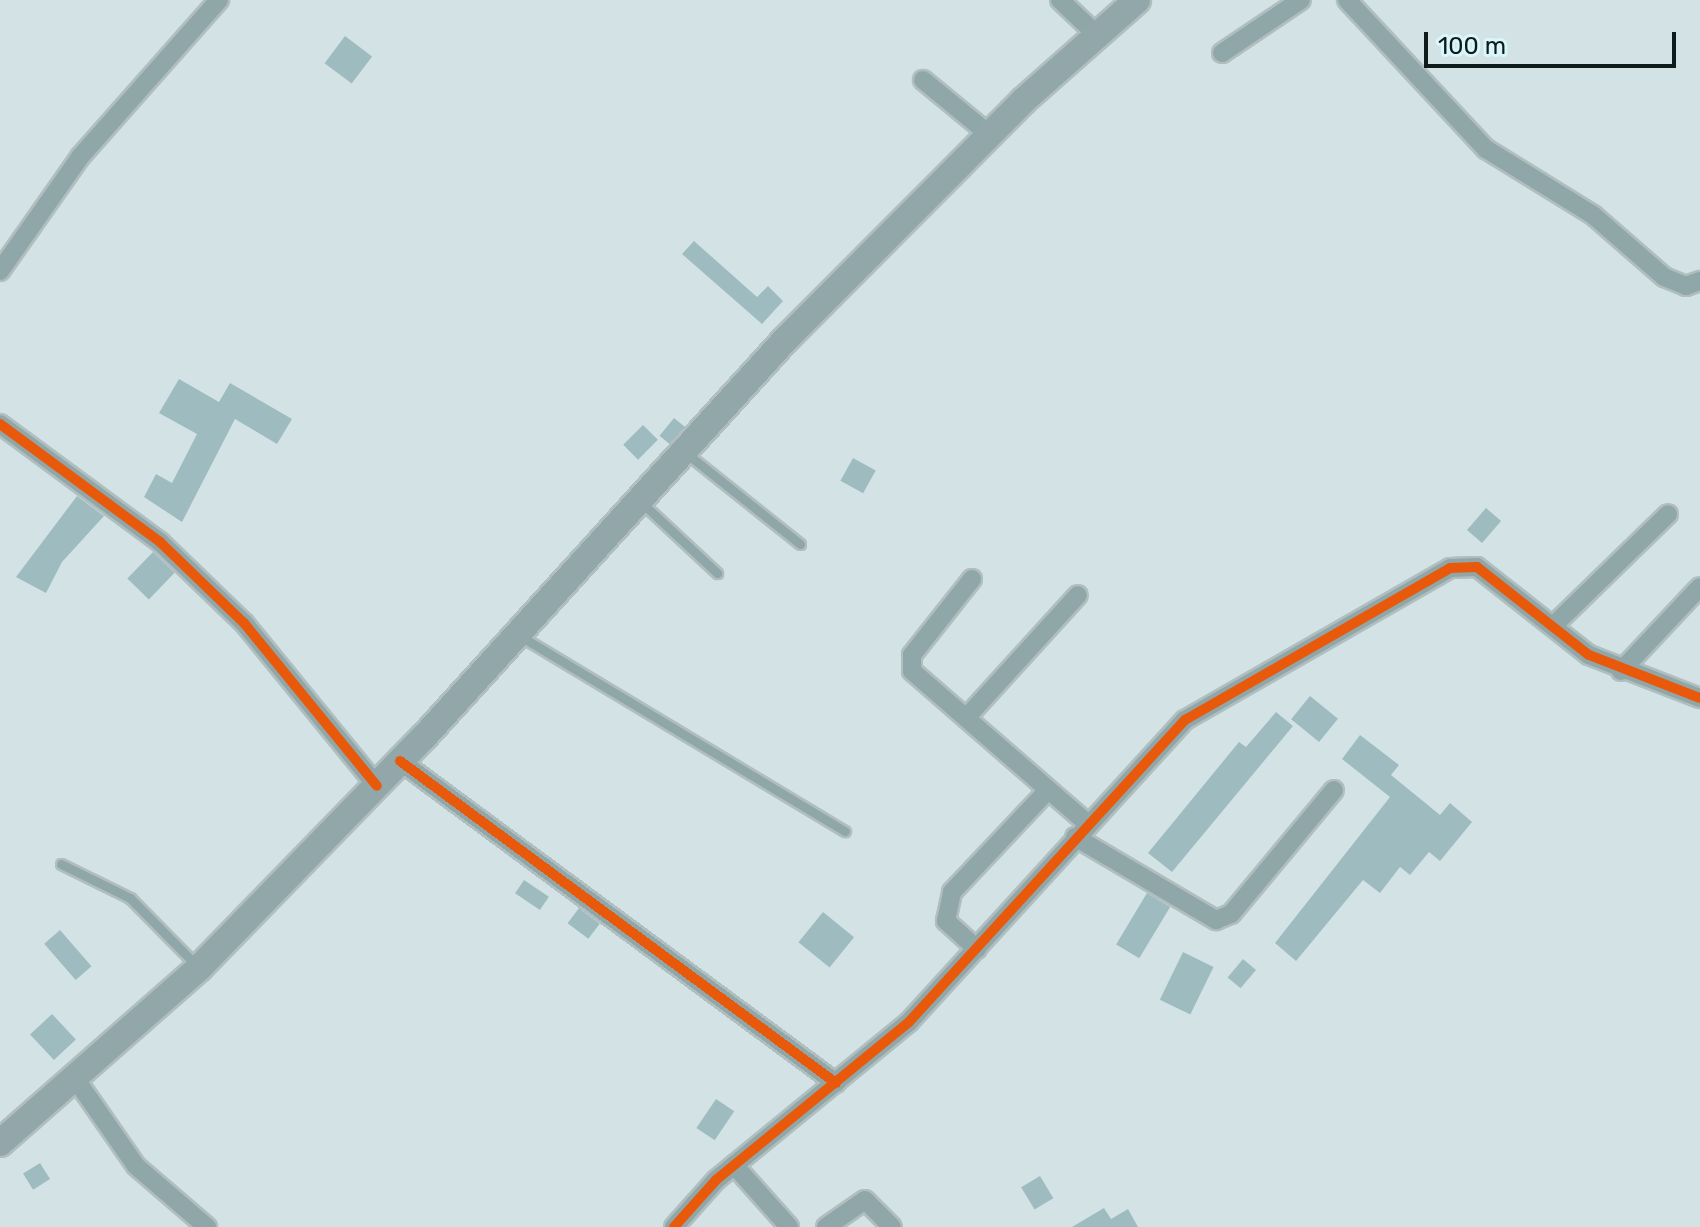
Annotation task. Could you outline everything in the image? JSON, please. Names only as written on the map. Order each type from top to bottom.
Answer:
[{"type":"main road","points":[[0,1143],[77,1081],[199,968],[377,786],[683,451],[990,135],[1096,34],[1137,0]]},
{"type":"street","points":[[0,271],[99,135],[219,0]]},
{"type":"street","points":[[1060,0],[1096,34]]},
{"type":"street","points":[[1222,53],[1301,0]]},
{"type":"street","points":[[1347,0],[1486,149],[1593,215],[1664,277],[1686,286],[1700,281]]},
{"type":"street","points":[[923,80],[990,135]]},
{"type":"street","points":[[0,424],[170,552],[244,623],[377,786]]},
{"type":"street","points":[[1554,625],[1668,514]]},
{"type":"street","points":[[674,1227],[734,1165],[909,1022],[1082,830],[1191,716],[1450,568],[1477,567],[1621,671],[1700,698]]},
{"type":"street","points":[[972,579],[910,665],[1048,790],[1082,830],[1216,920],[1231,914],[1334,790]]},
{"type":"street","points":[[1621,671],[1700,587]]},
{"type":"street","points":[[966,718],[1078,595]]},
{"type":"street","points":[[400,761],[836,1083]]},
{"type":"street","points":[[977,949],[946,921],[952,892],[1048,790]]},
{"type":"street","points":[[77,1081],[136,1166],[207,1227]]},
{"type":"street","points":[[734,1165],[789,1227]]},
{"type":"street","points":[[826,1227],[865,1200],[892,1227]]},
{"type":"lane","points":[[683,451],[800,544]]},
{"type":"lane","points":[[640,501],[717,573]]},
{"type":"lane","points":[[517,635],[845,831]]},
{"type":"lane","points":[[61,864],[130,898],[199,968]]},
{"type":"building","points":[[345,36],[372,56],[352,84],[325,63]]},
{"type":"building","points":[[694,241],[757,297],[768,286],[783,301],[762,324],[682,254]]},
{"type":"building","points":[[179,379],[219,402],[230,383],[292,419],[277,444],[235,419],[182,522],[144,497],[156,474],[172,483],[197,434],[159,413]]},
{"type":"building","points":[[674,418],[685,427],[670,445],[660,436]]},
{"type":"building","points":[[643,425],[658,440],[638,460],[623,445]]},
{"type":"building","points":[[853,458],[876,471],[863,493],[840,481]]},
{"type":"building","points":[[77,496],[104,516],[62,562],[46,593],[16,577]]},
{"type":"building","points":[[1486,508],[1501,521],[1482,543],[1467,530]]},
{"type":"building","points":[[153,552],[175,573],[149,599],[127,579]]},
{"type":"building","points":[[1310,696],[1338,719],[1319,742],[1291,719]]},
{"type":"building","points":[[1276,712],[1293,726],[1172,872],[1148,853],[1239,742],[1246,747]]},
{"type":"building","points":[[1360,735],[1399,765],[1391,775],[1440,815],[1450,803],[1472,822],[1440,861],[1429,852],[1410,875],[1400,867],[1380,893],[1363,880],[1296,961],[1275,943],[1390,797],[1342,759]]},
{"type":"building","points":[[524,880],[549,897],[540,910],[515,893]]},
{"type":"building","points":[[1147,893],[1170,907],[1139,958],[1116,944]]},
{"type":"building","points":[[579,908],[600,924],[588,939],[568,923]]},
{"type":"building","points":[[823,912],[854,937],[830,967],[798,942]]},
{"type":"building","points":[[60,930],[91,966],[76,980],[44,944]]},
{"type":"building","points":[[1183,952],[1214,967],[1190,1015],[1160,1000]]},
{"type":"building","points":[[1243,959],[1256,970],[1241,988],[1228,977]]},
{"type":"building","points":[[52,1014],[76,1040],[54,1060],[30,1034]]},
{"type":"building","points":[[716,1099],[734,1111],[715,1140],[696,1128]]},
{"type":"building","points":[[40,1163],[50,1179],[33,1190],[23,1174]]},
{"type":"building","points":[[1040,1176],[1053,1198],[1035,1210],[1021,1187]]},
{"type":"building","points":[[1104,1208],[1111,1219],[1128,1209],[1138,1227],[1072,1227]]},
{"type":"cycle path","points":[[0,424],[160,542],[244,623],[377,786]]},
{"type":"cycle path","points":[[674,1227],[716,1180],[909,1022],[1185,720],[1450,568],[1477,567],[1589,655],[1700,698]]},
{"type":"cycle path","points":[[400,761],[836,1083]]}]
